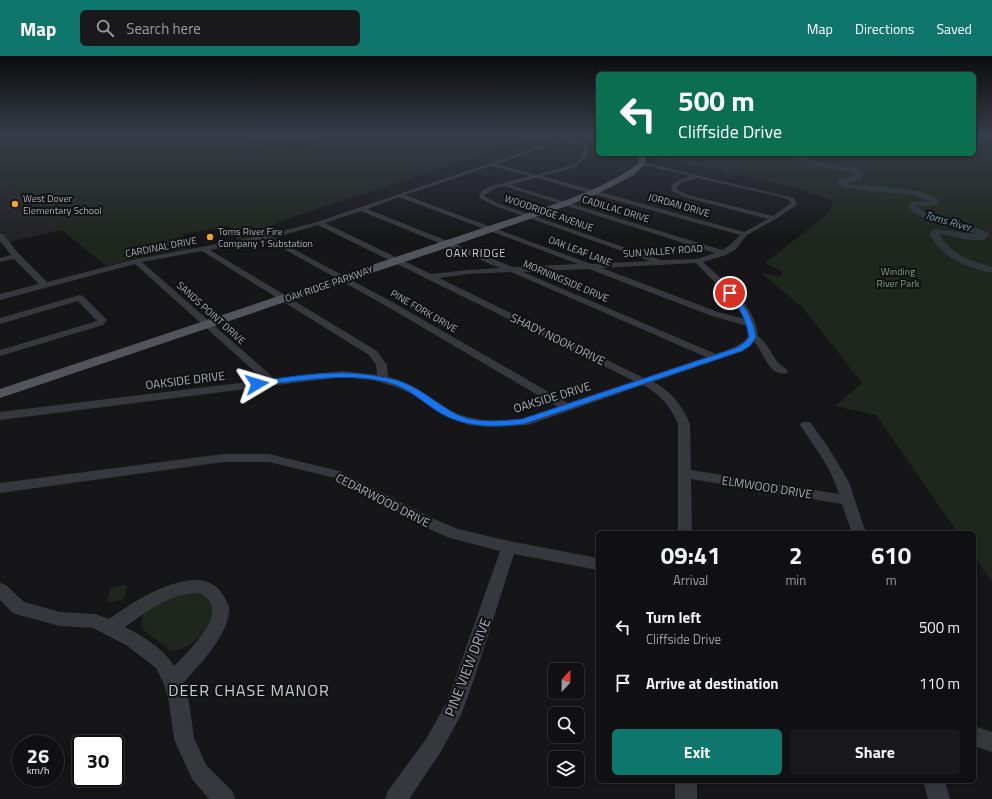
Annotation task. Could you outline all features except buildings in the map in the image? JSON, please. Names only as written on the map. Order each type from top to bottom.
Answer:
[{"type":"main road","name":"OAK RIDGE PARKWAY","points":[[0,394],[398,262],[564,204],[594,192],[631,173],[634,170]]},
{"type":"street","name":"CARDINAL DRIVE","points":[[0,297],[136,262],[267,237],[363,209],[475,170]]},
{"type":"street","name":"JORDAN DRIVE","points":[[513,170],[745,234]]},
{"type":"street","name":"WOODRIDGE AVENUE","points":[[561,170],[492,188],[481,196],[491,203],[663,262]]},
{"type":"street","name":"SUN VALLEY ROAD","points":[[430,277],[468,272],[698,261],[723,253],[732,248],[745,234],[792,206],[794,201],[780,195],[697,176],[677,170]]},
{"type":"street","points":[[697,176],[679,182],[674,186],[674,190],[686,196],[774,218]]},
{"type":"street","name":"CADILLAC DRIVE","points":[[504,185],[723,253]]},
{"type":"street","name":"OAK LEAF LANE","points":[[401,196],[592,266],[722,317],[751,324]]},
{"type":"street","name":"MORNINGSIDE DRIVE","points":[[363,209],[512,270],[715,357]]},
{"type":"street","name":"SHADY NOOK DRIVE","points":[[319,223],[645,381],[670,399],[680,413],[684,424],[685,531]]},
{"type":"street","name":"PINE FORK DRIVE","points":[[267,237],[344,279],[568,408]]},
{"type":"street","points":[[1,239],[45,285]]},
{"type":"street","points":[[204,249],[373,353],[382,363],[382,379]]},
{"type":"street","points":[[0,260],[16,256]]},
{"type":"street","points":[[698,261],[741,304],[751,324],[753,337],[762,344],[772,363],[783,371]]},
{"type":"street","name":"SANDS POINT DRIVE","points":[[136,262],[272,382]]},
{"type":"street","points":[[0,321],[80,298],[102,321],[0,353]]},
{"type":"street","name":"OAKSIDE DRIVE","points":[[0,416],[342,374],[360,375],[398,383],[418,393],[451,415],[483,424],[524,422],[739,349],[747,344],[753,337]]},
{"type":"street","points":[[806,424],[824,450],[842,482],[858,531]]},
{"type":"street","name":"CEDARWOOD DRIVE","points":[[0,488],[223,458],[269,458],[339,476],[427,522],[455,534],[509,547],[596,564]]},
{"type":"street","name":"ELMWOOD DRIVE","points":[[685,474],[849,500]]},
{"type":"street","name":"PINE VIEW DRIVE","points":[[396,799],[434,746],[454,708],[509,547]]},
{"type":"street","points":[[110,628],[139,609],[174,590],[189,586],[200,586],[212,592],[219,601],[221,612],[217,626],[194,658],[173,681]]},
{"type":"street","points":[[0,590],[19,608],[60,619],[95,621],[132,639],[162,662],[173,681],[179,702],[184,739],[199,772],[224,799]]},
{"type":"street","points":[[976,737],[992,742]]},
{"type":"street","points":[[686,783],[686,799]]},
{"type":"street","points":[[935,783],[939,799]]},
{"type":"shaded area","name":"West Dover Elementary School","points":[[0,179],[62,230],[0,244]]},
{"type":"green space","points":[[0,170],[437,170],[289,218],[271,226],[276,233],[238,241],[230,226],[183,234],[187,249],[140,257],[106,266],[0,179]]},
{"type":"green space","name":"Winding River Park","points":[[713,170],[992,170],[992,582],[976,559],[976,531],[957,531],[876,415],[835,406],[862,383],[803,308],[760,272],[780,277],[783,272],[765,263],[830,212],[833,201],[800,189]]},
{"type":"green space","points":[[123,585],[127,586],[124,599],[107,603],[110,589]]},
{"type":"green space","points":[[195,591],[208,595],[214,611],[203,632],[193,643],[179,650],[171,651],[141,628],[142,619],[152,606],[169,598]]},
{"type":"waterway","name":"Toms River","points":[[851,170],[860,174],[858,177],[842,182],[845,186],[901,191],[923,195],[933,199],[935,203],[913,204],[912,207],[917,211],[984,234],[982,237],[970,237],[937,231],[934,234],[938,242],[951,254],[967,262],[992,270]]},
{"type":"place","name":"West Dover Elementary School","points":[[15,204]]},
{"type":"place","name":"Toms River Fire Company 1 Substation","points":[[210,237]]},
{"type":"district","name":"OAK RIDGE","points":[[476,253]]},
{"type":"district","name":"DEER CHASE MANOR","points":[[249,690]]},
{"type":"route","points":[[257,384],[342,374],[360,375],[398,383],[418,393],[451,415],[468,420],[483,424],[524,422],[739,349],[747,344],[753,337],[751,324],[741,304],[730,293]]}]
